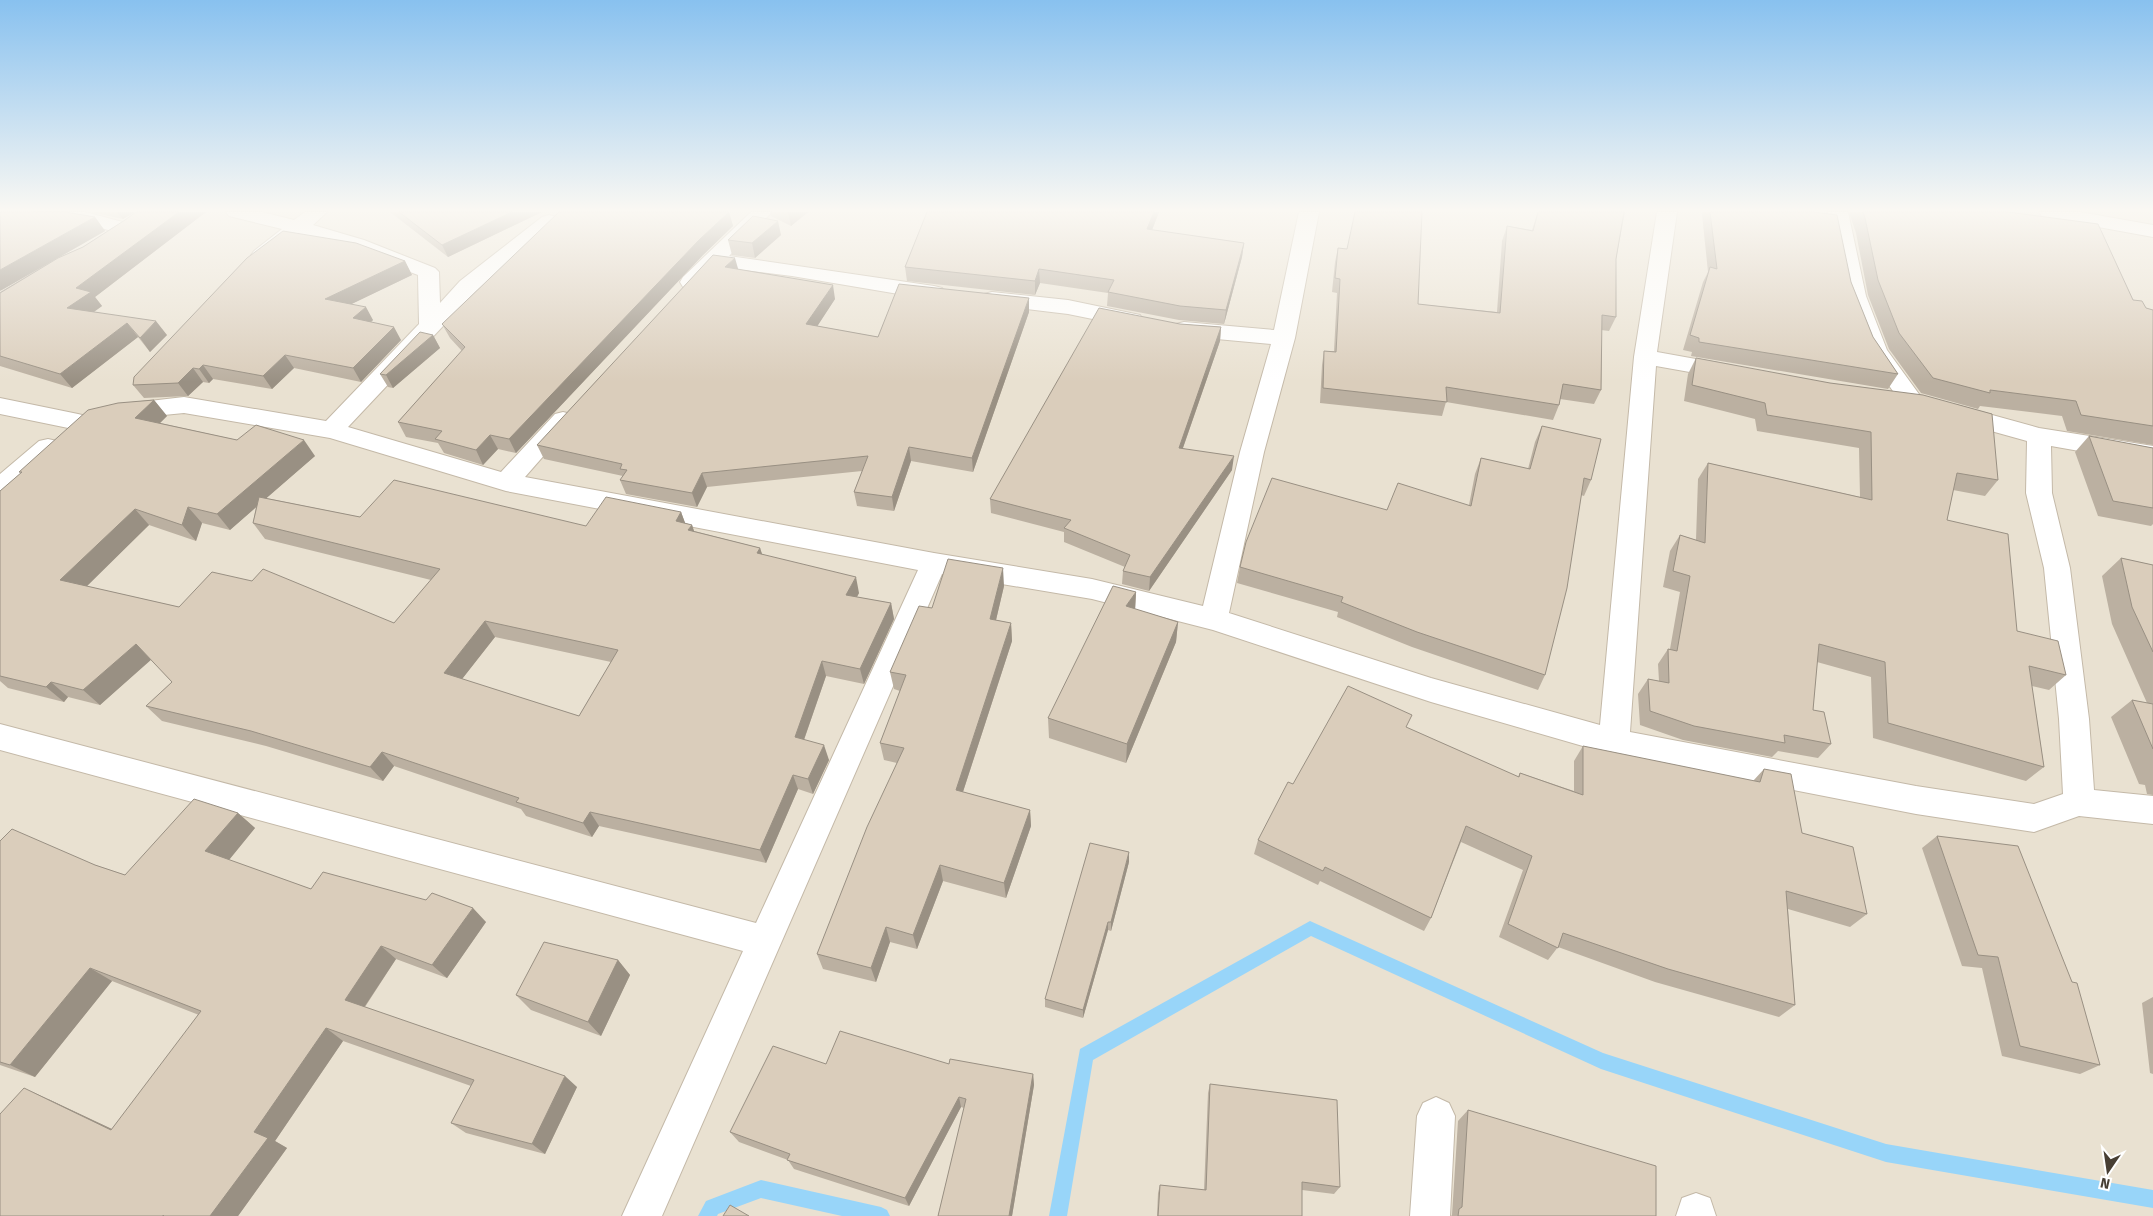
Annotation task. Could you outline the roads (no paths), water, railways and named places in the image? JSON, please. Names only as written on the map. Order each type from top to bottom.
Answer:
[{"type":"street","points":[[420,269],[428,272],[430,326]]},
{"type":"street","points":[[331,430],[468,286],[490,269]]},
{"type":"street","points":[[678,296],[703,269]]},
{"type":"street","points":[[772,269],[964,296],[1068,307],[1179,329],[1284,338]]},
{"type":"street","points":[[1214,619],[1252,452],[1284,338],[1298,269]]},
{"type":"street","points":[[1614,742],[1645,357],[1658,269]]},
{"type":"street","points":[[1849,269],[1855,296],[1876,351],[1927,405]]},
{"type":"street","points":[[1645,357],[1752,376]]},
{"type":"street","points":[[1884,397],[1927,405],[2039,436],[2153,455]]},
{"type":"street","points":[[0,488],[93,419],[131,399],[184,405],[331,430],[506,482],[934,563],[1092,589],[1214,619],[1431,690],[1614,742],[1916,800],[2034,818],[2079,802],[2153,810]]},
{"type":"street","points":[[506,482],[579,403]]},
{"type":"street","points":[[0,406],[93,419]]},
{"type":"street","points":[[2039,436],[2039,494],[2057,568],[2074,718],[2079,802]]},
{"type":"street","points":[[642,1216],[934,563]]},
{"type":"street","points":[[0,736],[765,941]]},
{"type":"street","points":[[1430,1216],[1436,1116]]},
{"type":"waterway","points":[[1058,1216],[1086,1055],[1310,928],[1601,1061],[1886,1153],[2153,1199]]},
{"type":"waterway","points":[[707,1216],[712,1207],[761,1189],[881,1216]]}]
